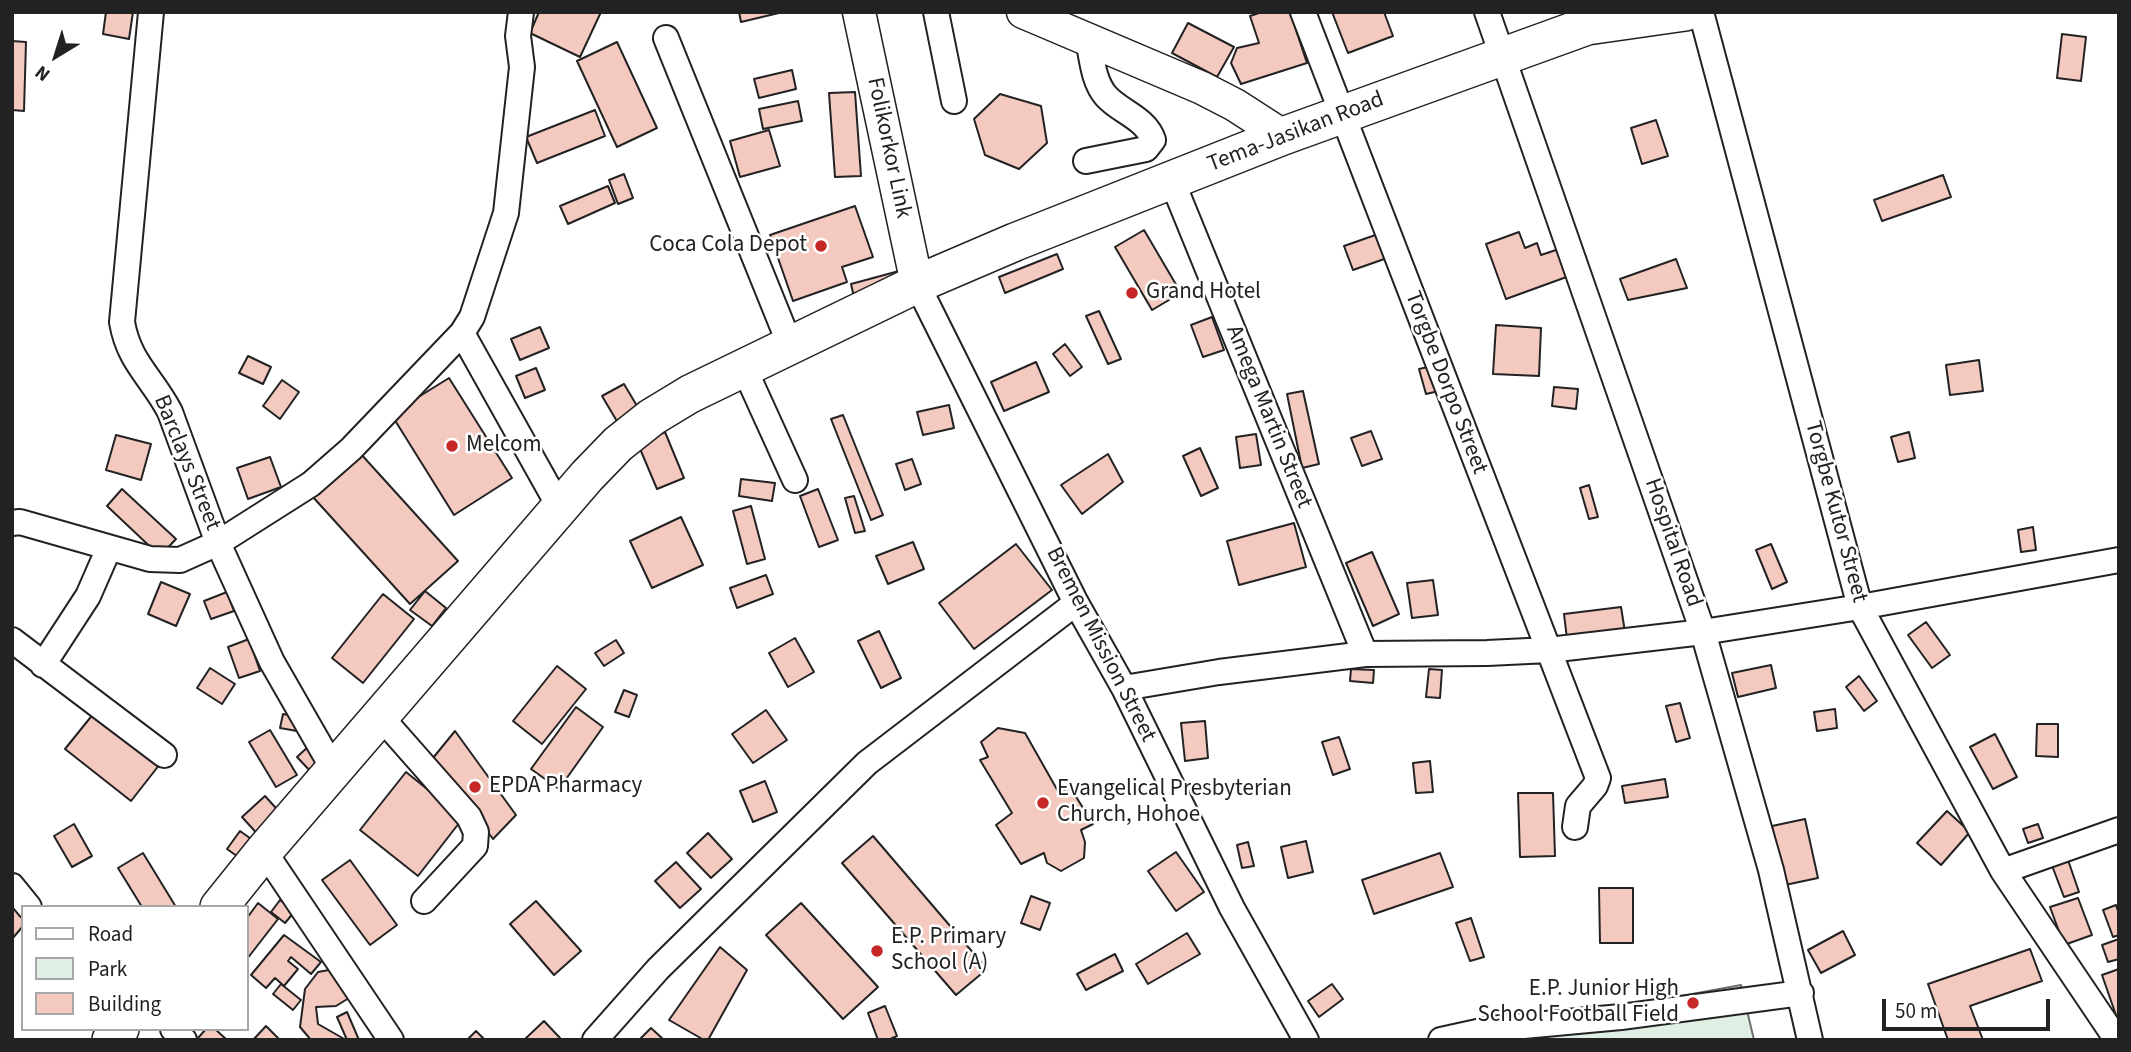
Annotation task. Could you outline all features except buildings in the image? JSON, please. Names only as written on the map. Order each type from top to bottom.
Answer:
[{"type":"highway","name":"Tema-Jasikan Road","points":[[221,905],[264,851],[560,508],[618,444],[652,417],[690,394],[917,284],[1283,136],[1502,57],[1594,19],[1685,12]]},
{"type":"main road","name":"Folikorkor Link","points":[[859,12],[917,284]]},
{"type":"main road","points":[[1023,12],[1202,88],[1235,105],[1283,136]]},
{"type":"street","name":"Barclays Street","points":[[151,12],[121,321],[125,343],[135,363],[160,393],[170,412],[218,543],[272,662],[334,770]]},
{"type":"street","points":[[12,523],[20,522],[150,559],[180,560],[218,543],[311,484],[351,449],[462,333],[472,317],[506,213],[522,67],[517,36],[521,12]]},
{"type":"street","points":[[936,12],[954,100]]},
{"type":"street","name":"Torgbe Dorpo Street","points":[[1303,12],[1598,778],[1595,786],[1578,806],[1576,827]]},
{"type":"street","name":"Hospital Road","points":[[1487,12],[1703,632],[1771,870],[1810,1040]]},
{"type":"street","name":"Torgbe Kutor Street","points":[[1701,12],[1860,607],[2003,871],[2117,1040]]},
{"type":"street","points":[[666,37],[790,345]]},
{"type":"street","points":[[1086,161],[1146,149],[1153,140],[1150,130],[1108,98],[1098,84],[1088,39]]},
{"type":"street","name":"Amega Martin Street","points":[[1172,180],[1365,654]]},
{"type":"street","name":"Bremen Mission Street","points":[[917,284],[1076,603],[1124,688],[1232,908],[1306,1040]]},
{"type":"street","points":[[462,333],[560,508]]},
{"type":"street","points":[[744,368],[795,480]]},
{"type":"street","points":[[43,665],[88,596],[109,548]]},
{"type":"street","points":[[1124,688],[1219,672],[1365,654],[1549,650],[1703,632],[2119,561]]},
{"type":"street","points":[[595,1040],[658,969],[867,763],[1076,603]]},
{"type":"street","points":[[12,640],[164,755]]},
{"type":"street","points":[[380,716],[469,817],[476,832],[475,846],[424,901]]},
{"type":"street","points":[[2003,871],[2119,830]]},
{"type":"street","points":[[264,851],[391,1040]]},
{"type":"street","points":[[12,886],[27,905]]},
{"type":"street","points":[[1441,1040],[1491,1029],[1621,1017],[1801,993]]},
{"type":"green space","name":"E.P. Junior High School Football Field","points":[[1741,985],[1754,1040],[1548,1040],[1540,1022]]},
{"type":"place","name":"Coca Cola Depot","points":[[821,246]]},
{"type":"place","name":"Grand Hotel","points":[[1132,293]]},
{"type":"place","name":"Melcom","points":[[452,446]]},
{"type":"place","name":"EPDA Pharmacy","points":[[475,787]]},
{"type":"place","name":"Evangelical Presbyterian Church, Hohoe","points":[[1043,803]]},
{"type":"place","name":"E.P. Primary School (A)","points":[[877,951]]},
{"type":"place","name":"E.P. Junior High School Football Field","points":[[1693,1003]]}]
